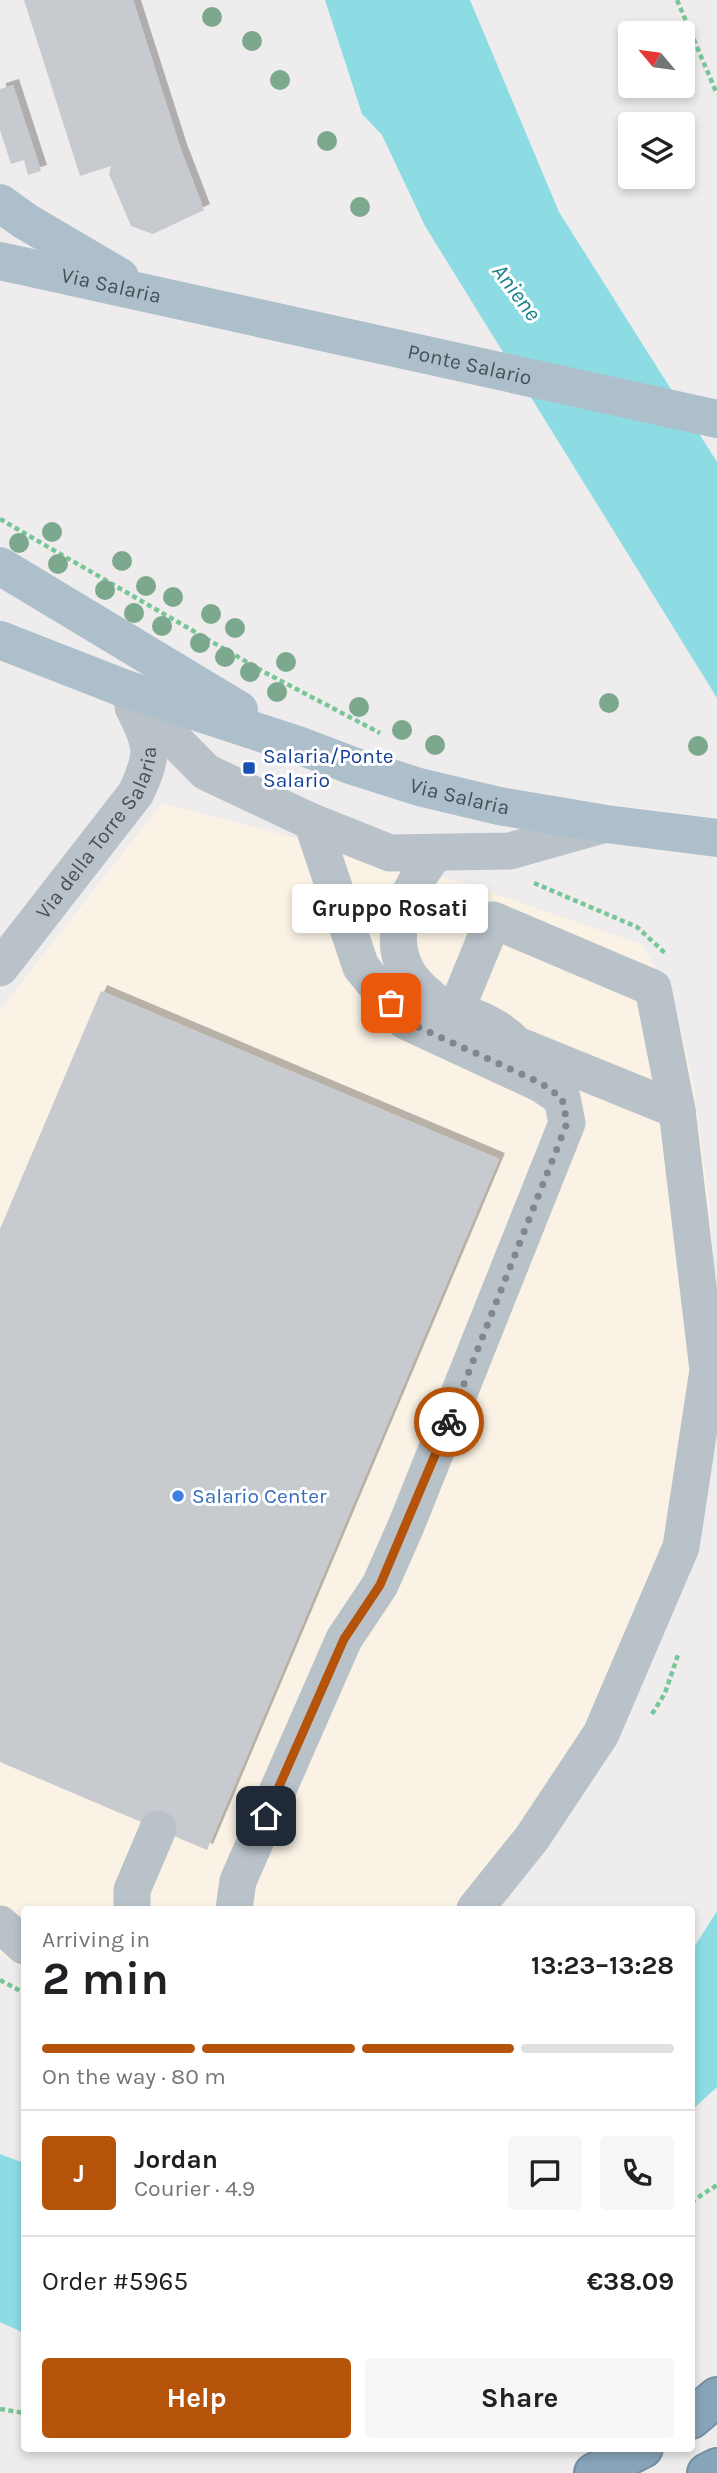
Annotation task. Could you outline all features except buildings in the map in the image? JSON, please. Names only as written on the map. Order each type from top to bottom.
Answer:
[{"type":"highway","points":[[695,2417],[717,2397]]},
{"type":"highway","points":[[695,2419],[717,2410]]},
{"type":"highway","points":[[594,2473],[635,2452]]},
{"type":"highway","points":[[707,2473],[717,2468]]},
{"type":"main road","points":[[0,203],[25,221],[152,296]]},
{"type":"main road","name":"Via Salaria","points":[[0,261],[224,310]]},
{"type":"main road","name":"Ponte Salario","points":[[224,310],[717,419]]},
{"type":"main road","points":[[0,566],[298,745]]},
{"type":"main road","name":"Via Salaria","points":[[0,640],[123,688],[419,787],[499,806],[705,837]]},
{"type":"street","points":[[123,688],[206,772],[312,822],[390,853],[510,851],[606,824]]},
{"type":"street","name":"Via della Torre Salaria","points":[[0,968],[136,793],[149,766],[150,749],[145,731],[123,688]]},
{"type":"street","points":[[234,1906],[238,1881],[344,1639],[380,1585],[406,1526],[567,1123],[562,1098],[541,1083],[405,1021],[361,967],[312,822]]},
{"type":"street","points":[[435,853],[419,874],[399,918],[399,958],[421,991],[454,1016],[470,1033],[503,1047],[517,1045],[677,1111]]},
{"type":"street","points":[[454,1016],[493,920],[653,988],[677,1111],[708,1370],[681,1547],[601,1734],[532,1838],[477,1906]]},
{"type":"street","points":[[132,1906],[132,1890],[158,1829]]},
{"type":"street","points":[[0,1924],[21,1942]]},
{"type":"path","points":[[677,0],[717,94]]},
{"type":"path","points":[[0,519],[264,672],[382,734]]},
{"type":"path","points":[[0,1980],[21,1991]]},
{"type":"path","points":[[695,2199],[717,2185]]},
{"type":"path","points":[[0,2409],[21,2412]]},
{"type":"shaded area","points":[[162,803],[461,882],[643,945],[677,1012],[693,1084],[709,1200],[717,1309],[690,1556],[491,1906],[21,1906],[21,1967],[0,1954],[0,1010]]},
{"type":"water","name":"Aniene","points":[[325,0],[470,0],[559,212],[717,462],[717,698],[425,226],[382,135],[362,114]]},
{"type":"water","points":[[717,1911],[717,2087],[695,2107],[695,1946]]},
{"type":"water","points":[[0,2154],[21,2162],[21,2332],[0,2322]]},
{"type":"way so far","points":[[391,1003],[405,1021],[541,1083],[562,1098],[567,1123],[449,1422]]},
{"type":"place","name":"Salaria/Ponte Salario","points":[[249,768]]},
{"type":"place","name":"Gruppo Rosati","points":[[391,1003]]},
{"type":"place","name":"Salario Center","points":[[178,1496]]},
{"type":"route","points":[[266,1816],[344,1639],[380,1585],[449,1422]]}]
